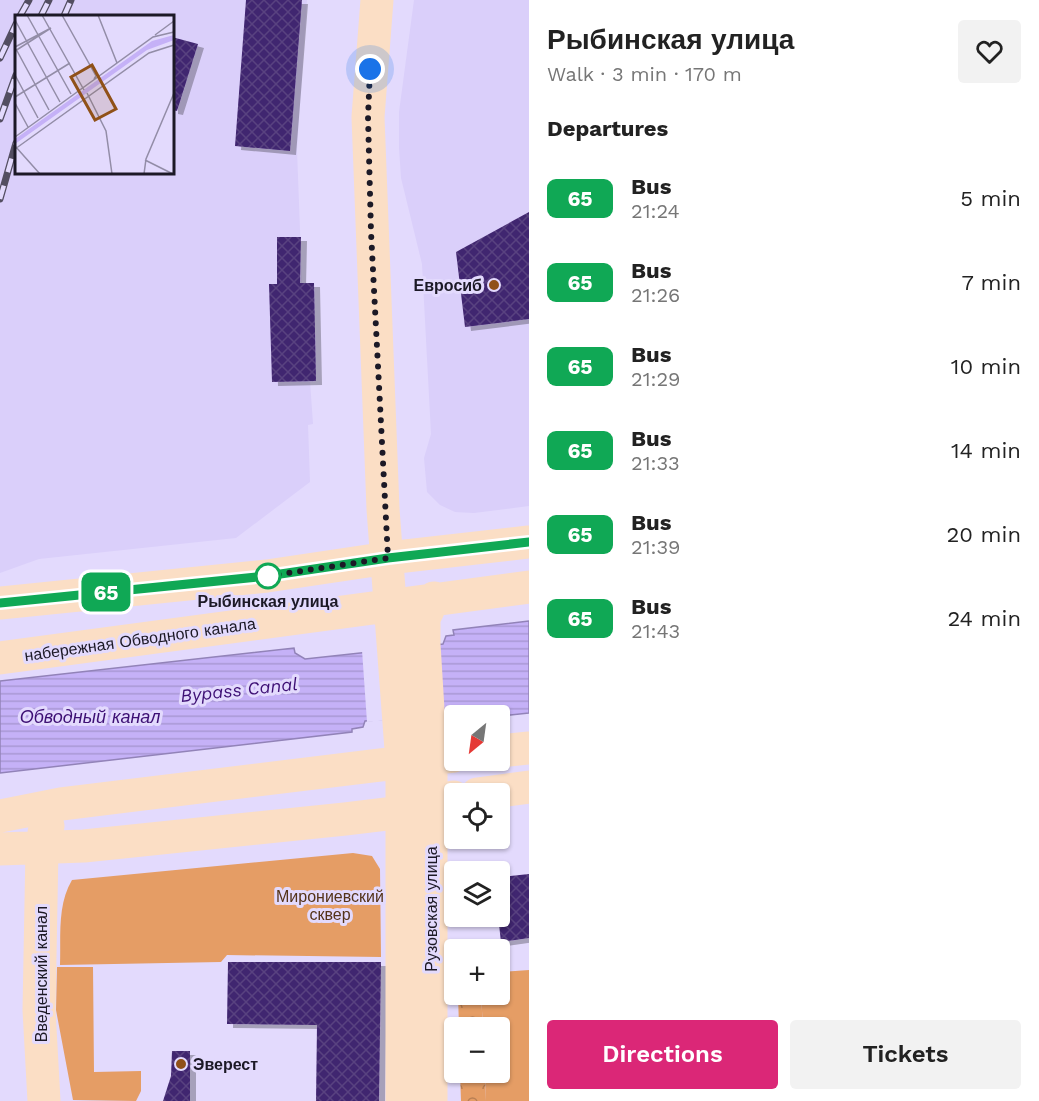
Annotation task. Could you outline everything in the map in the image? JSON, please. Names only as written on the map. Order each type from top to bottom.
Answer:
[{"type":"main road","points":[[377,0],[368,117],[381,474],[392,604],[409,646]]},
{"type":"main road","points":[[0,603],[267,576],[388,558],[529,542]]},
{"type":"main road","name":"набережная Обводного канала","points":[[0,658],[529,587]]},
{"type":"main road","points":[[409,646],[434,598]]},
{"type":"main road","name":"Рузовская улица","points":[[409,646],[413,718],[429,760],[431,1101]]},
{"type":"main road","points":[[510,750],[529,748]]},
{"type":"main road","points":[[0,816],[61,804],[429,760]]},
{"type":"main road","points":[[0,792],[99,783],[172,790]]},
{"type":"main road","points":[[510,790],[529,787]]},
{"type":"main road","points":[[42,848],[44,833],[50,823],[63,817],[102,812],[172,790]]},
{"type":"main road","points":[[0,849],[84,846],[429,804]]},
{"type":"main road","name":"Рузовская улица","points":[[402,1101],[429,804]]},
{"type":"main road","name":"Введенский канал","points":[[42,848],[39,1010],[44,1101]]},
{"type":"shaded area","points":[[0,0],[307,0],[297,150],[302,283],[314,283],[316,381],[310,381],[313,424],[308,425],[310,482],[236,538],[39,559],[0,573]]},
{"type":"shaded area","points":[[414,0],[529,0],[529,506],[474,513],[455,512],[440,505],[427,492],[424,458],[431,434],[422,264],[401,178],[399,148],[399,112]]},
{"type":"green space","name":"Мирониевский сквер","points":[[353,853],[372,856],[380,869],[381,957],[227,955],[221,962],[60,965],[62,910],[72,880]]},
{"type":"green space","points":[[57,967],[93,967],[94,1072],[141,1071],[141,1091],[136,1101],[73,1100],[56,1010]]},
{"type":"green space","points":[[529,970],[529,1101],[486,1101],[485,1083],[510,1083],[510,1017],[482,1017],[482,1005],[510,1005],[510,971]]},
{"type":"green space","points":[[458,1005],[482,1005],[482,1017],[459,1017]]},
{"type":"green space","points":[[460,1083],[485,1083],[486,1101],[461,1101]]},
{"type":"water","name":"Обводный канал","points":[[529,621],[529,713],[510,715],[510,705],[444,705],[444,714],[365,721],[363,727],[352,729],[352,732],[0,773],[0,681],[294,648],[295,653],[305,659],[443,644],[446,636],[454,635],[453,630]]},
{"type":"pier","points":[[395,647],[444,715],[367,722],[362,650]]},
{"type":"building","points":[[246,0],[302,0],[290,151],[235,146]]},
{"type":"building","points":[[174,38],[198,44],[177,111],[174,110]]},
{"type":"building","name":"Евросиб","points":[[529,212],[529,319],[465,327],[456,252]]},
{"type":"building","points":[[277,237],[301,237],[300,283],[314,283],[316,381],[272,382],[269,284],[277,284]]},
{"type":"building","points":[[529,874],[529,938],[510,941],[501,939],[499,927],[510,927],[510,876]]},
{"type":"building","points":[[228,962],[381,962],[379,1101],[316,1101],[317,1025],[227,1024]]},
{"type":"building","name":"Эверест","points":[[172,1051],[190,1051],[190,1101],[163,1101],[171,1076]]},
{"type":"railway","points":[[21,15],[29,0]]},
{"type":"railway","points":[[42,15],[49,0]]},
{"type":"railway","points":[[64,15],[71,0]]},
{"type":"railway","points":[[0,58],[15,26]]},
{"type":"railway","points":[[0,119],[15,78]]},
{"type":"railway","points":[[0,199],[15,146]]},
{"type":"bus line","name":"65","points":[[0,603],[267,576],[388,558],[529,542]]},
{"type":"place","name":"Евросиб","points":[[494,285]]},
{"type":"place","name":"Рыбинская улица","points":[[268,576]]},
{"type":"place","name":"Эверест","points":[[181,1064]]},
{"type":"route","points":[[268,576],[388,558],[383,509],[371,232],[368,117],[370,69]]},
{"type":"water label","name":"Bypass Canal","points":[[239,690]]}]
